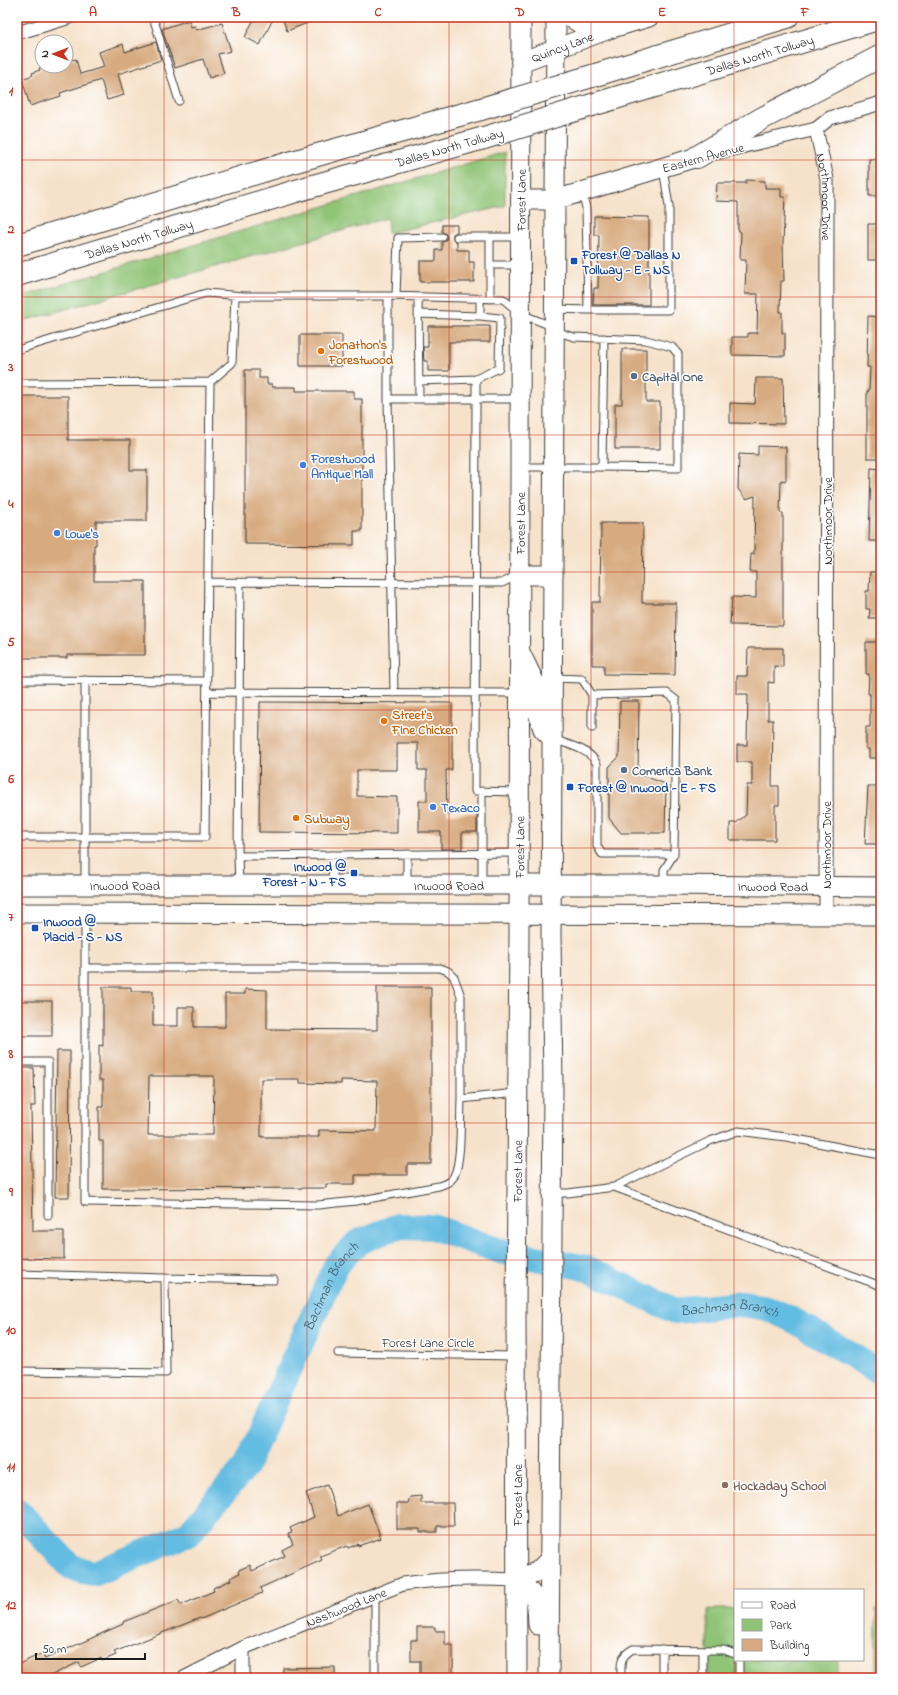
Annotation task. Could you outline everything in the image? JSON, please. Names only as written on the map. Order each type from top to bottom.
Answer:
[{"type":"highway","name":"Dallas North Tollway","points":[[17,245],[296,161],[481,110],[787,17]]},
{"type":"highway","name":"Dallas North Tollway","points":[[17,275],[299,190],[484,138],[881,18]]},
{"type":"highway","points":[[697,157],[761,119],[881,56]]},
{"type":"main road","name":"Forest Lane","points":[[517,1678],[516,1310],[519,915],[521,17]]},
{"type":"main road","points":[[549,1678],[552,1309],[552,885],[556,17]]},
{"type":"main road","points":[[570,17],[587,28],[608,29]]},
{"type":"main road","name":"Quincy Lane","points":[[522,62],[608,29],[649,17]]},
{"type":"main road","name":"Eastern Avenue","points":[[521,200],[555,200],[697,157]]},
{"type":"main road","points":[[519,575],[553,575]]},
{"type":"main road","points":[[519,650],[534,681],[538,713],[543,729],[553,739]]},
{"type":"main road","name":"Inwood Road","points":[[17,885],[664,885],[881,887]]},
{"type":"main road","points":[[85,885],[85,914]]},
{"type":"main road","points":[[332,885],[332,915]]},
{"type":"main road","points":[[17,913],[332,915],[881,915]]},
{"type":"main road","points":[[541,1678],[538,1675],[537,1603],[529,1590],[517,1580],[538,1571],[549,1560]]},
{"type":"street","points":[[17,33],[32,23],[70,17]]},
{"type":"street","name":"Eastern Avenue","points":[[697,157],[816,129],[830,118],[881,103]]},
{"type":"street","name":"Northmoor Drive","points":[[816,129],[827,179],[826,915]]},
{"type":"street","name":"Nashwood Lane","points":[[184,1678],[243,1648],[403,1584],[428,1580],[473,1578],[517,1580]]},
{"type":"street","points":[[243,1648],[243,1678]]},
{"type":"lane","points":[[153,17],[179,101]]},
{"type":"lane","points":[[17,350],[206,293],[235,296],[396,296],[503,299],[521,314],[554,318],[588,310],[669,310],[670,206],[663,168]]},
{"type":"lane","points":[[582,192],[586,208],[588,310]]},
{"type":"lane","points":[[396,296],[398,238],[442,237]]},
{"type":"lane","points":[[457,237],[521,237]]},
{"type":"lane","points":[[490,237],[490,299]]},
{"type":"lane","points":[[490,265],[521,265]]},
{"type":"lane","points":[[17,383],[210,382],[232,363],[235,296]]},
{"type":"lane","points":[[388,296],[388,399],[394,693]]},
{"type":"lane","points":[[418,297],[419,399]]},
{"type":"lane","points":[[480,298],[480,316]]},
{"type":"lane","points":[[418,314],[500,318],[499,368],[476,379],[419,381]]},
{"type":"lane","points":[[520,467],[678,468],[678,354],[672,347],[646,340],[574,337],[564,334],[554,318]]},
{"type":"lane","points":[[602,467],[604,338]]},
{"type":"lane","points":[[476,379],[475,791],[519,792]]},
{"type":"lane","points":[[17,837],[206,837],[210,382]]},
{"type":"lane","points":[[388,399],[520,399]]},
{"type":"lane","points":[[208,582],[502,583],[519,575]]},
{"type":"lane","points":[[239,885],[240,583]]},
{"type":"lane","points":[[553,678],[582,679],[592,695],[592,728]]},
{"type":"lane","points":[[17,680],[207,681]]},
{"type":"lane","points":[[85,680],[85,885]]},
{"type":"lane","points":[[207,692],[519,693]]},
{"type":"lane","points":[[592,695],[667,693],[676,700],[674,854],[664,870],[664,885]]},
{"type":"lane","points":[[553,739],[585,751],[593,756],[597,764],[597,846],[602,854],[674,854]]},
{"type":"lane","points":[[482,791],[482,886]]},
{"type":"lane","points":[[238,856],[519,853]]},
{"type":"lane","points":[[407,854],[407,885]]},
{"type":"lane","points":[[332,855],[332,885]]},
{"type":"lane","points":[[85,914],[85,968],[85,1202],[318,1205],[356,1201],[439,1186],[448,1182],[454,1177],[459,1153],[461,1099],[461,996],[454,977],[448,971],[440,968],[85,968]]},
{"type":"lane","points":[[17,1062],[48,1062],[48,1215]]},
{"type":"lane","points":[[461,1099],[518,1092]]},
{"type":"lane","points":[[552,1193],[568,1193],[614,1187],[710,1141],[738,1131],[881,1155]]},
{"type":"lane","points":[[614,1187],[881,1286]]},
{"type":"lane","points":[[17,1274],[274,1280]]},
{"type":"lane","points":[[17,1371],[166,1373],[165,1278]]},
{"type":"lane","name":"Forest Lane Circle","points":[[338,1353],[517,1356]]},
{"type":"lane","points":[[375,1594],[375,1678]]},
{"type":"lane","points":[[620,1678],[621,1663],[624,1654],[633,1649],[724,1650],[734,1654]]},
{"type":"lane","points":[[662,1649],[662,1678]]},
{"type":"lane","points":[[703,1650],[703,1678]]},
{"type":"lane","points":[[739,1661],[739,1678]]},
{"type":"green space","points":[[505,152],[505,206],[388,233],[387,218],[17,323],[17,298]]},
{"type":"green space","points":[[708,1609],[734,1609],[734,1661],[838,1661],[838,1678],[708,1678]]},
{"type":"green space","points":[[876,1609],[881,1609],[881,1678],[876,1678]]},
{"type":"building","points":[[255,17],[274,17],[260,45],[245,37]]},
{"type":"building","points":[[282,17],[320,17],[320,18],[287,31]]},
{"type":"building","points":[[189,20],[191,27],[195,26],[196,30],[222,23],[231,51],[218,54],[224,73],[209,78],[203,59],[175,68],[162,29]]},
{"type":"building","points":[[156,42],[161,60],[118,74],[124,95],[107,100],[101,80],[60,93],[61,96],[30,106],[22,79],[33,75],[32,73],[74,74],[74,59],[76,59],[80,74],[104,67],[99,52],[123,44],[125,52]]},
{"type":"building","points":[[869,159],[881,159],[881,196],[869,196]]},
{"type":"building","points":[[746,180],[765,181],[765,188],[781,188],[781,197],[785,197],[783,244],[784,281],[781,281],[780,312],[782,312],[782,333],[785,333],[785,356],[732,355],[732,337],[748,337],[748,333],[757,333],[758,294],[745,294],[746,260],[740,260],[741,232],[738,230],[738,202],[716,201],[717,183],[746,183]]},
{"type":"building","points":[[594,216],[649,217],[649,305],[593,305],[594,288],[598,288],[599,235],[594,235]]},
{"type":"building","points":[[868,224],[881,224],[881,260],[868,260]]},
{"type":"building","points":[[442,225],[457,225],[457,232],[453,234],[453,239],[457,242],[457,250],[469,250],[469,262],[474,262],[474,282],[420,282],[420,261],[436,261],[436,250],[442,250],[442,242],[447,239],[446,234],[442,232]]},
{"type":"building","points":[[868,316],[881,317],[881,458],[867,458],[867,391],[869,391],[870,367],[867,367]]},
{"type":"building","points":[[428,326],[490,326],[490,342],[449,342],[449,371],[428,371],[428,361],[424,361],[423,347],[428,347]]},
{"type":"building","name":"Jonathon's Forestwood","points":[[300,335],[342,335],[342,366],[300,366]]},
{"type":"building","name":"Capital One","points":[[622,349],[646,349],[646,402],[660,402],[660,449],[615,449],[615,404],[622,404]]},
{"type":"building","name":"Forestwood Antique Mall","points":[[245,370],[259,370],[259,378],[267,378],[267,384],[272,384],[272,387],[296,387],[296,391],[354,391],[354,399],[362,399],[362,531],[354,531],[354,545],[245,544]]},
{"type":"building","points":[[756,378],[783,378],[784,424],[730,423],[730,403],[755,404]]},
{"type":"building","name":"Lowe's","points":[[17,396],[68,396],[68,440],[130,440],[130,470],[147,470],[147,521],[96,521],[96,545],[94,545],[94,581],[145,581],[145,655],[67,655],[67,658],[17,658]]},
{"type":"building","points":[[758,446],[786,447],[786,481],[781,480],[780,513],[783,513],[783,626],[730,625],[732,597],[756,598],[756,572],[750,572],[751,554],[754,554],[755,496],[746,499],[738,489],[739,454],[758,455]]},
{"type":"building","points":[[871,468],[881,469],[881,541],[869,541]]},
{"type":"building","points":[[601,523],[643,523],[642,603],[676,603],[675,675],[604,674],[604,665],[592,665],[592,602],[600,602]]},
{"type":"building","points":[[870,572],[881,572],[881,618],[869,618],[870,609],[866,609],[866,591],[869,591]]},
{"type":"building","points":[[866,642],[881,642],[881,758],[869,758],[869,749],[866,749],[866,727],[870,727],[870,694],[868,694],[869,674],[866,674]]},
{"type":"building","points":[[748,648],[783,648],[783,667],[774,666],[774,683],[768,682],[768,720],[773,720],[772,786],[779,786],[779,805],[775,805],[775,840],[730,840],[730,823],[736,823],[746,815],[747,785],[752,785],[752,762],[737,762],[737,745],[747,745],[748,694],[737,694],[737,676],[747,676]]},
{"type":"building","name":"Comerica Bank","points":[[620,701],[639,701],[638,774],[666,784],[665,833],[621,833],[609,818],[609,767],[619,757]]},
{"type":"building","points":[[260,702],[452,703],[452,770],[446,770],[447,814],[477,813],[477,832],[462,832],[462,849],[441,849],[441,832],[419,832],[419,801],[427,801],[427,770],[418,770],[418,743],[397,743],[397,770],[357,770],[357,796],[397,797],[397,833],[259,832]]},
{"type":"building","points":[[868,786],[881,786],[881,844],[865,844]]},
{"type":"building","points":[[103,987],[131,987],[131,991],[153,991],[153,1026],[178,1026],[178,1007],[194,1007],[194,1027],[225,1027],[225,994],[245,994],[245,989],[267,990],[267,1029],[377,1030],[377,987],[431,987],[431,1164],[407,1164],[407,1175],[355,1175],[355,1184],[326,1184],[326,1188],[103,1189],[103,1141],[99,1141],[99,1107],[103,1107],[103,1080],[99,1080],[99,1045],[103,1046]],"holes":[[[149,1076],[214,1076],[213,1135],[148,1135]],[[261,1079],[300,1079],[300,1083],[341,1084],[341,1080],[377,1081],[376,1131],[319,1130],[319,1137],[261,1137]]]},
{"type":"building","points":[[17,1001],[52,1001],[52,1036],[17,1036]]},
{"type":"building","points":[[57,1051],[70,1051],[69,1197],[55,1197]]},
{"type":"building","points":[[17,1068],[34,1068],[35,1106],[31,1106],[33,1231],[64,1231],[64,1259],[17,1258]]},
{"type":"building","points":[[327,1485],[338,1516],[368,1504],[381,1538],[358,1546],[358,1544],[348,1548],[347,1546],[320,1556],[322,1560],[260,1588],[262,1593],[201,1619],[200,1618],[114,1652],[116,1655],[102,1661],[101,1658],[81,1667],[79,1662],[46,1678],[17,1678],[17,1665],[43,1653],[45,1659],[123,1624],[123,1622],[178,1600],[181,1605],[214,1591],[213,1588],[231,1580],[230,1578],[240,1573],[239,1570],[250,1565],[252,1571],[285,1556],[282,1550],[293,1544],[288,1533],[292,1532],[290,1528],[314,1517],[306,1493]]},
{"type":"building","points":[[421,1496],[421,1503],[453,1503],[454,1526],[437,1526],[437,1532],[420,1532],[420,1529],[397,1529],[397,1503],[408,1503],[410,1497]]},
{"type":"building","points":[[417,1627],[435,1627],[435,1631],[445,1631],[445,1645],[453,1645],[453,1677],[420,1676],[420,1661],[411,1661],[411,1640],[417,1640]]},
{"type":"building","points":[[335,1667],[335,1678],[283,1678],[283,1668]]},
{"type":"waterway","name":"Bachman Branch","points":[[17,1510],[71,1567],[93,1574],[188,1534],[246,1466],[336,1265],[358,1242],[398,1226],[433,1227],[500,1251],[586,1268],[675,1311],[743,1304],[767,1308],[795,1321],[881,1373]]},
{"type":"place","name":"Forest @ Dallas N Tollway - E - NS","points":[[574,261]]},
{"type":"place","name":"Jonathon's Forestwood","points":[[321,351]]},
{"type":"place","name":"Capital One","points":[[634,376]]},
{"type":"place","name":"Forestwood Antique Mall","points":[[303,465]]},
{"type":"place","name":"Lowe's","points":[[57,533]]},
{"type":"place","name":"Street's Fine Chicken","points":[[384,721]]},
{"type":"place","name":"Comerica Bank","points":[[624,770]]},
{"type":"place","name":"Forest @ Inwood - E - FS","points":[[570,787]]},
{"type":"place","name":"Texaco","points":[[433,807]]},
{"type":"place","name":"Subway","points":[[296,818]]},
{"type":"place","name":"Inwood @ Forest - N - FS","points":[[354,873]]},
{"type":"place","name":"Inwood @ Placid - S - NS","points":[[35,928]]},
{"type":"place","name":"Hockaday School","points":[[725,1485]]}]
